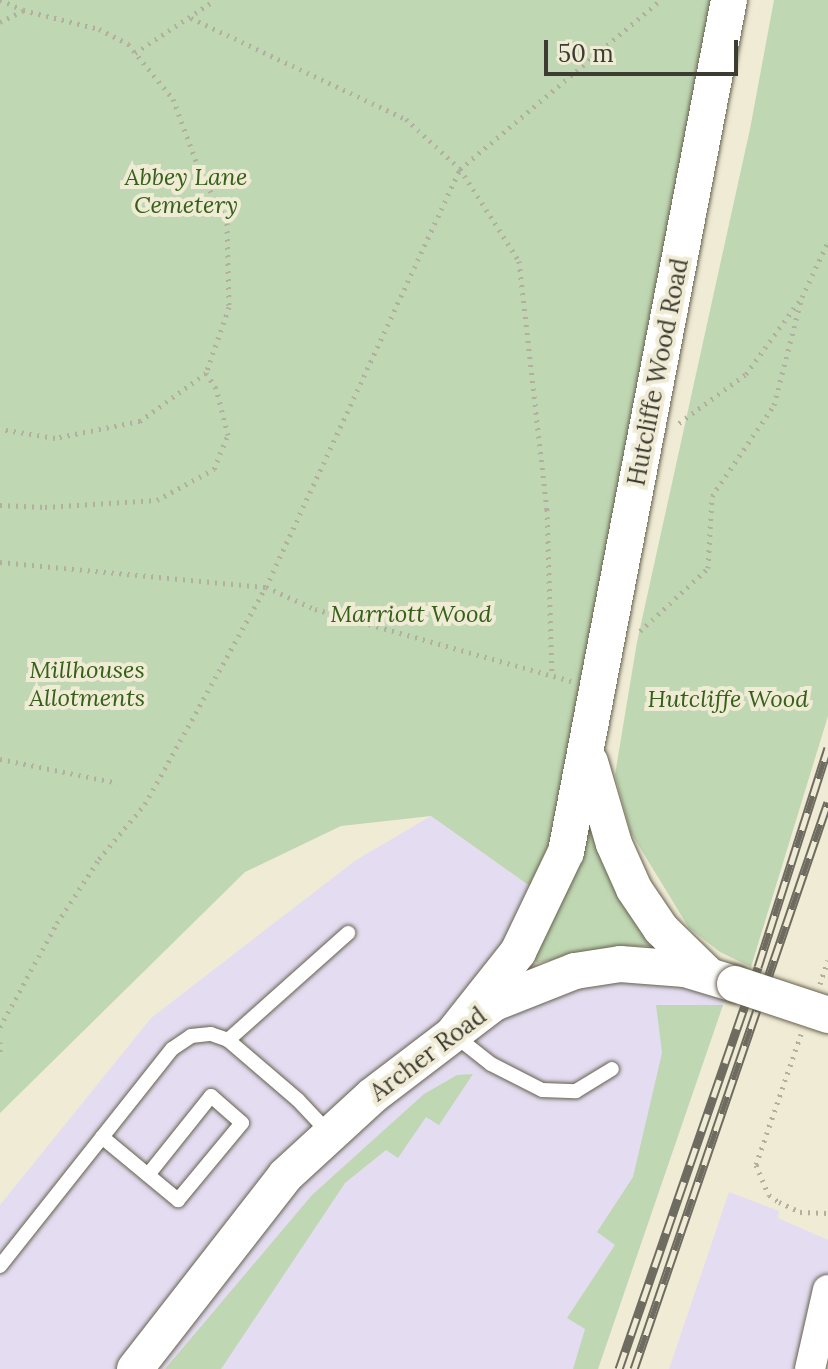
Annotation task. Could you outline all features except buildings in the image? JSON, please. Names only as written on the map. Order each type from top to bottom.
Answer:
[{"type":"street","name":"Hutcliffe Wood Road","points":[[453,1034],[505,973],[558,873],[573,825],[729,0]]},
{"type":"street","name":"Hutcliffe Wood Road","points":[[587,744],[601,808],[634,889],[661,929],[722,980]]},
{"type":"street","name":"Archer Road","points":[[135,1369],[285,1176],[329,1133],[494,1003],[575,971],[620,964],[655,964],[722,980],[815,1014]]},
{"type":"street","points":[[810,1369],[828,1290]]},
{"type":"lane","points":[[228,1040],[348,933]]},
{"type":"lane","points":[[0,1266],[180,1041],[200,1033],[228,1040],[298,1100],[329,1133]]},
{"type":"lane","points":[[453,1034],[491,1064],[542,1090],[576,1091],[612,1069]]},
{"type":"lane","points":[[102,1137],[178,1200],[242,1123],[211,1096],[148,1175]]},
{"type":"path","points":[[0,0],[23,10],[99,29],[128,44],[173,99],[199,169],[227,223],[229,307],[206,373],[140,421],[55,438],[0,429]]},
{"type":"path","points":[[135,53],[215,0]]},
{"type":"path","points":[[0,1027],[57,923],[99,859],[145,804],[266,587],[460,169],[661,0]]},
{"type":"path","points":[[0,22],[23,10]]},
{"type":"path","points":[[191,18],[406,119],[460,169],[519,261],[547,509],[552,675]]},
{"type":"path","points":[[643,450],[746,374],[802,297],[828,242]]},
{"type":"path","points":[[0,562],[266,587],[315,609],[552,675],[600,677],[708,568],[712,496],[774,405],[802,297]]},
{"type":"path","points":[[0,505],[45,507],[157,500],[214,469],[228,435],[216,388],[206,373]]},
{"type":"path","points":[[0,759],[118,783]]},
{"type":"path","points":[[828,960],[815,1014],[756,1165],[769,1195],[779,1202],[800,1212],[828,1213]]},
{"type":"path","points":[[0,1042],[0,1052]]},
{"type":"shaded area","points":[[431,816],[546,897],[505,972],[543,982],[724,981],[723,1005],[598,1369],[0,1369],[0,1205],[151,1018],[356,860]]},
{"type":"shaded area","points":[[729,1192],[779,1211],[778,1218],[828,1240],[828,1290],[810,1369],[669,1369]]},
{"type":"green space","points":[[0,0],[716,0],[566,817],[537,891],[431,816],[341,826],[245,872],[0,1113]]},
{"type":"green space","name":"Hutcliffe Wood","points":[[774,0],[828,0],[828,716],[751,967],[720,952],[689,928],[631,833],[615,775],[637,642],[750,129]]},
{"type":"green space","points":[[593,825],[650,946],[618,946],[537,963],[532,957],[587,827]]},
{"type":"green space","points":[[656,1005],[723,1005],[598,1369],[573,1369],[585,1329],[567,1318],[615,1245],[597,1232],[633,1177],[662,1053]]},
{"type":"green space","points":[[473,1074],[439,1125],[426,1117],[398,1158],[386,1150],[345,1183],[221,1369],[165,1369],[312,1195],[424,1094],[457,1075]]},
{"type":"railway","points":[[619,1369],[758,967],[828,748]]},
{"type":"railway","points":[[634,1369],[828,802]]},
{"type":"park label","name":"Abbey Lane Cemetery","points":[[186,191]]},
{"type":"park label","name":"Marriott Wood","points":[[411,614]]},
{"type":"park label","name":"Millhouses Allotments","points":[[87,684]]}]
